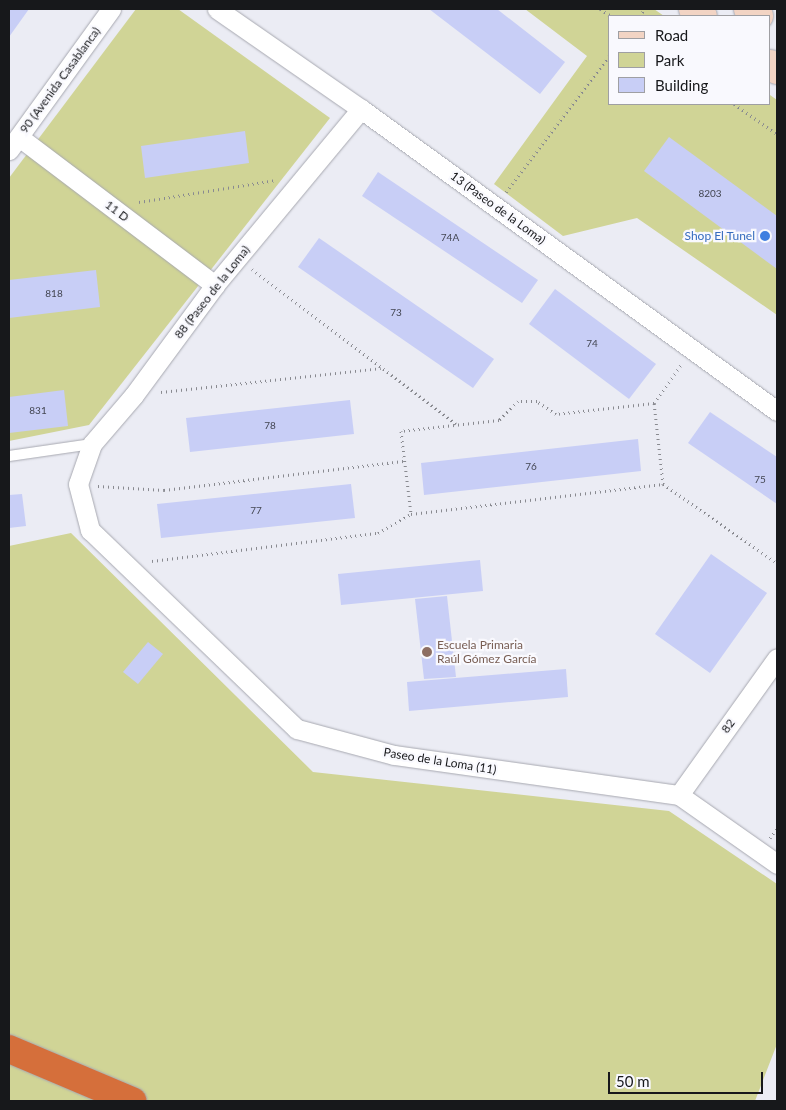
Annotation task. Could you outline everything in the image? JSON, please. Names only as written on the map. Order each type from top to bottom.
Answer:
[{"type":"highway","points":[[9,1049],[132,1101]]},
{"type":"street","name":"90 (Avenida Casablanca)","points":[[14,144],[111,9]]},
{"type":"street","name":"13 (Paseo de la Loma)","points":[[220,10],[361,109],[777,411]]},
{"type":"street","name":"88 (Paseo de la Loma)","points":[[78,484],[92,444],[134,395],[216,285],[361,109]]},
{"type":"street","name":"11 D","points":[[14,144],[111,207],[216,285]]},
{"type":"street","name":"Paseo de la Loma (11)","points":[[78,484],[90,530],[297,729],[394,755],[679,795],[777,864]]},
{"type":"street","name":"82","points":[[679,795],[777,658]]},
{"type":"lane","points":[[9,456],[92,444]]},
{"type":"path","points":[[496,207],[608,58]]},
{"type":"path","points":[[735,105],[777,134]]},
{"type":"path","points":[[111,207],[306,176]]},
{"type":"path","points":[[238,258],[457,424]]},
{"type":"path","points":[[663,484],[654,403],[691,350]]},
{"type":"path","points":[[134,395],[382,368]]},
{"type":"path","points":[[411,514],[402,431],[499,420],[518,402],[538,401],[556,414],[654,403]]},
{"type":"path","points":[[78,484],[164,490],[405,461]]},
{"type":"path","points":[[125,564],[378,533],[411,514],[663,484],[777,563]]},
{"type":"green space","points":[[136,9],[178,9],[330,118],[89,425],[9,441],[9,178]]},
{"type":"green space","points":[[525,9],[654,9],[663,15],[608,15],[608,105],[771,105],[771,96],[777,100],[777,315],[637,218],[563,236],[494,184],[587,56]]},
{"type":"green space","points":[[71,533],[313,772],[669,811],[777,884],[777,1044],[755,1101],[9,1101],[9,546]]},
{"type":"building","points":[[9,9],[29,9],[9,37]]},
{"type":"building","points":[[429,9],[497,9],[565,62],[540,94]]},
{"type":"building","points":[[245,131],[249,163],[145,178],[141,146]]},
{"type":"building","points":[[669,137],[777,216],[777,269],[644,171]]},
{"type":"building","points":[[378,172],[538,280],[522,303],[362,196]]},
{"type":"building","points":[[319,238],[494,359],[473,388],[298,267]]},
{"type":"building","points":[[96,270],[100,307],[9,318],[9,280]]},
{"type":"building","points":[[555,289],[656,364],[629,399],[529,324]]},
{"type":"building","points":[[64,390],[68,426],[9,433],[9,397]]},
{"type":"building","points":[[350,400],[354,434],[190,452],[186,418]]},
{"type":"building","points":[[710,412],[777,457],[777,504],[688,443]]},
{"type":"building","points":[[638,439],[641,471],[424,495],[421,463]]},
{"type":"building","points":[[351,484],[355,518],[161,538],[157,504]]},
{"type":"building","points":[[22,494],[26,526],[9,528],[9,495]]},
{"type":"building","points":[[711,554],[767,593],[710,673],[655,634]]},
{"type":"building","points":[[480,560],[483,591],[341,605],[338,574]]},
{"type":"building","points":[[447,596],[456,677],[424,679],[415,599]]},
{"type":"building","points":[[148,642],[163,654],[138,684],[123,672]]},
{"type":"building","points":[[566,669],[568,697],[409,711],[407,682]]},
{"type":"place","name":"Shop El Tunel","points":[[765,236]]},
{"type":"place","name":"Escuela Primaria Raúl Gómez García","points":[[427,652]]}]
